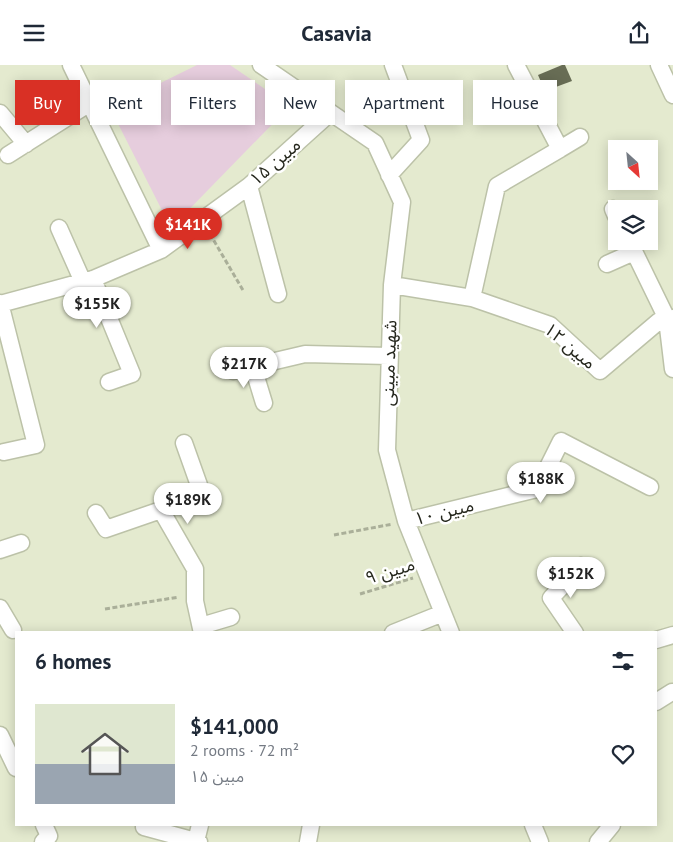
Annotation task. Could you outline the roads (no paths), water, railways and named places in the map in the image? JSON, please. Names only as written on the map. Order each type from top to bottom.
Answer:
[{"type":"street","points":[[8,155],[90,103],[71,65]]},
{"type":"street","points":[[390,175],[421,141],[393,65]]},
{"type":"street","points":[[516,65],[560,149]]},
{"type":"street","points":[[660,65],[673,95]]},
{"type":"street","name":"شهید مبینی","points":[[271,68],[287,80]]},
{"type":"street","points":[[0,113],[26,144]]},
{"type":"street","name":"شهید مبینی","points":[[335,116],[375,143],[402,202],[392,285],[387,450],[406,521],[450,631]]},
{"type":"street","points":[[101,125],[161,250]]},
{"type":"street","name":"مبین ۱۵","points":[[0,304],[88,280],[161,250],[249,186],[317,125]]},
{"type":"street","points":[[472,298],[497,186],[580,137]]},
{"type":"street","points":[[249,186],[278,295]]},
{"type":"street","points":[[59,228],[88,280],[132,374],[109,382]]},
{"type":"street","points":[[607,264],[627,250]]},
{"type":"street","points":[[633,250],[670,319],[673,369]]},
{"type":"street","name":"مبین ۱۲","points":[[392,285],[472,298],[550,325],[600,371],[659,321],[670,319]]},
{"type":"street","points":[[0,304],[36,445],[4,452]]},
{"type":"street","points":[[234,371],[305,354],[389,356]]},
{"type":"street","points":[[253,367],[264,403]]},
{"type":"street","name":"مبین ۱۰","points":[[406,521],[538,489],[561,441],[650,487]]},
{"type":"street","points":[[96,513],[106,529],[161,510],[200,488],[184,443]]},
{"type":"street","points":[[161,510],[195,569],[195,595],[201,629],[231,617]]},
{"type":"street","points":[[0,550],[21,543]]},
{"type":"street","points":[[574,631],[551,598],[580,566]]},
{"type":"street","points":[[0,608],[13,630]]},
{"type":"street","points":[[398,631],[443,613]]},
{"type":"street","points":[[657,640],[673,635]]},
{"type":"street","points":[[657,701],[672,692]]},
{"type":"street","points":[[0,735],[15,766]]},
{"type":"street","points":[[43,842],[49,836],[44,826]]},
{"type":"street","points":[[144,827],[197,842],[200,826]]},
{"type":"street","points":[[308,842],[311,826]]},
{"type":"street","points":[[533,826],[540,842]]},
{"type":"street","points":[[598,842],[611,826]]}]
